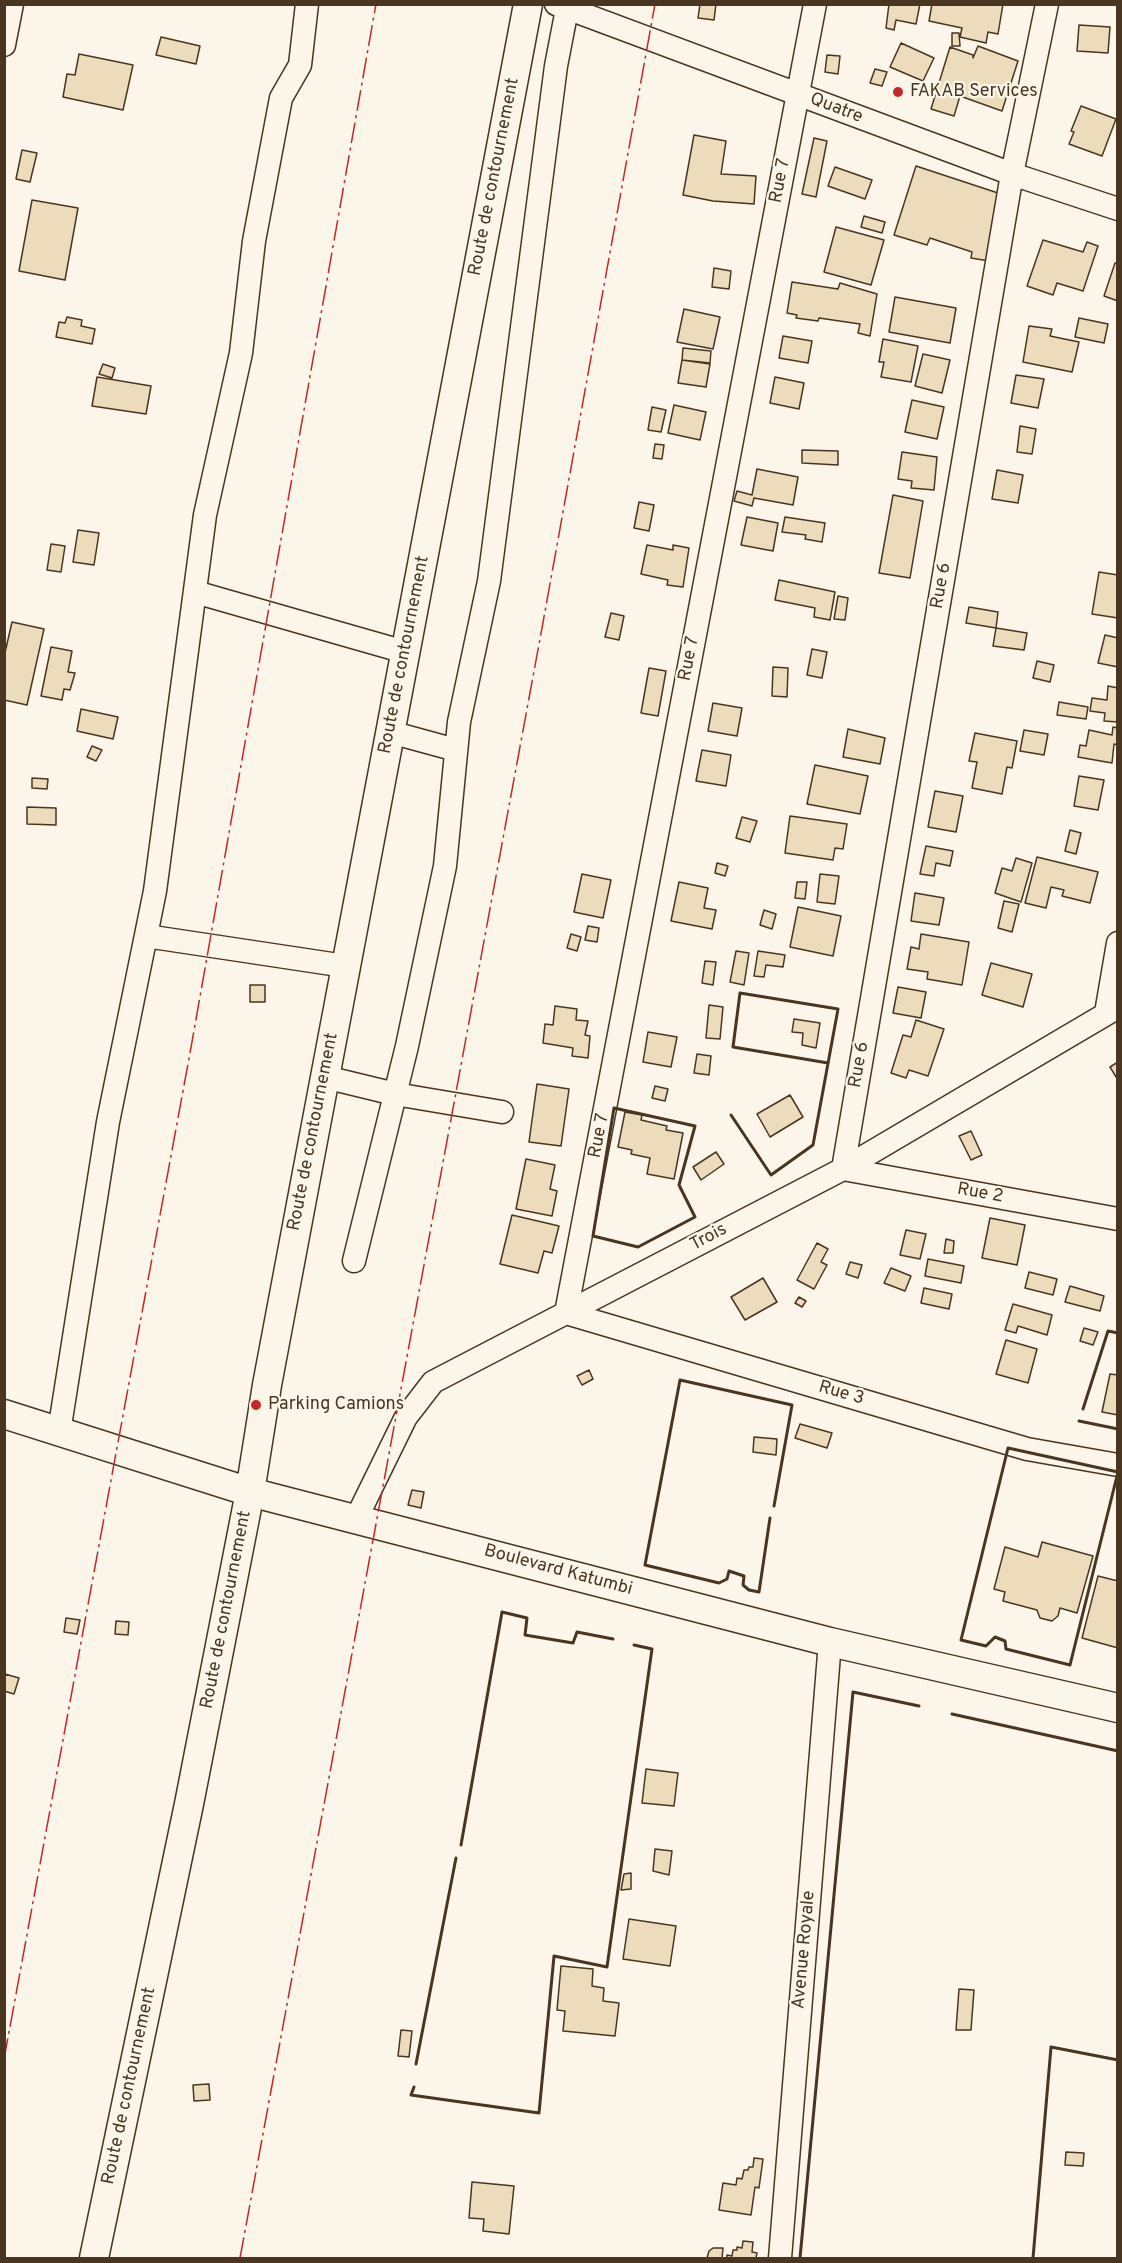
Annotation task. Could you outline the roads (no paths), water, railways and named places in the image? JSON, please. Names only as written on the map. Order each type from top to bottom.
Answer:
[{"type":"street","points":[[4,45],[12,4]]},
{"type":"street","points":[[59,1432],[108,1122],[155,891],[205,514],[241,353],[254,241],[281,98],[300,65],[307,4]]},
{"type":"street","name":"Route de contournement","points":[[94,2259],[189,1804],[250,1492],[269,1373],[345,966],[528,4]]},
{"type":"street","name":"Rue 7","points":[[566,1313],[814,4]]},
{"type":"street","name":"Rue 6","points":[[843,1169],[1012,174],[1047,4]]},
{"type":"street","points":[[354,1261],[395,1094],[445,866],[459,722],[489,581],[556,66],[561,7]]},
{"type":"street","name":"Quatre","points":[[561,7],[1012,174],[1118,209]]},
{"type":"street","points":[[195,592],[405,652]]},
{"type":"street","points":[[390,732],[456,750]]},
{"type":"street","points":[[146,936],[345,966]]},
{"type":"street","points":[[1112,1010],[1118,943]]},
{"type":"street","name":"Trois","points":[[356,1519],[406,1417],[433,1382],[843,1169],[1112,1010]]},
{"type":"street","points":[[325,1077],[395,1094],[502,1112]]},
{"type":"street","name":"Rue 2","points":[[843,1169],[1118,1220]]},
{"type":"street","name":"Rue 3","points":[[566,1313],[1027,1449],[1118,1465]]},
{"type":"street","name":"Boulevard Katumbi","points":[[4,1414],[250,1492],[830,1642],[1118,1708]]},
{"type":"street","name":"Avenue Royale","points":[[780,2259],[830,1642]]},
{"type":"place","name":"FAKAB Services","points":[[898,92]]},
{"type":"place","name":"Parking Camions","points":[[256,1405]]}]
